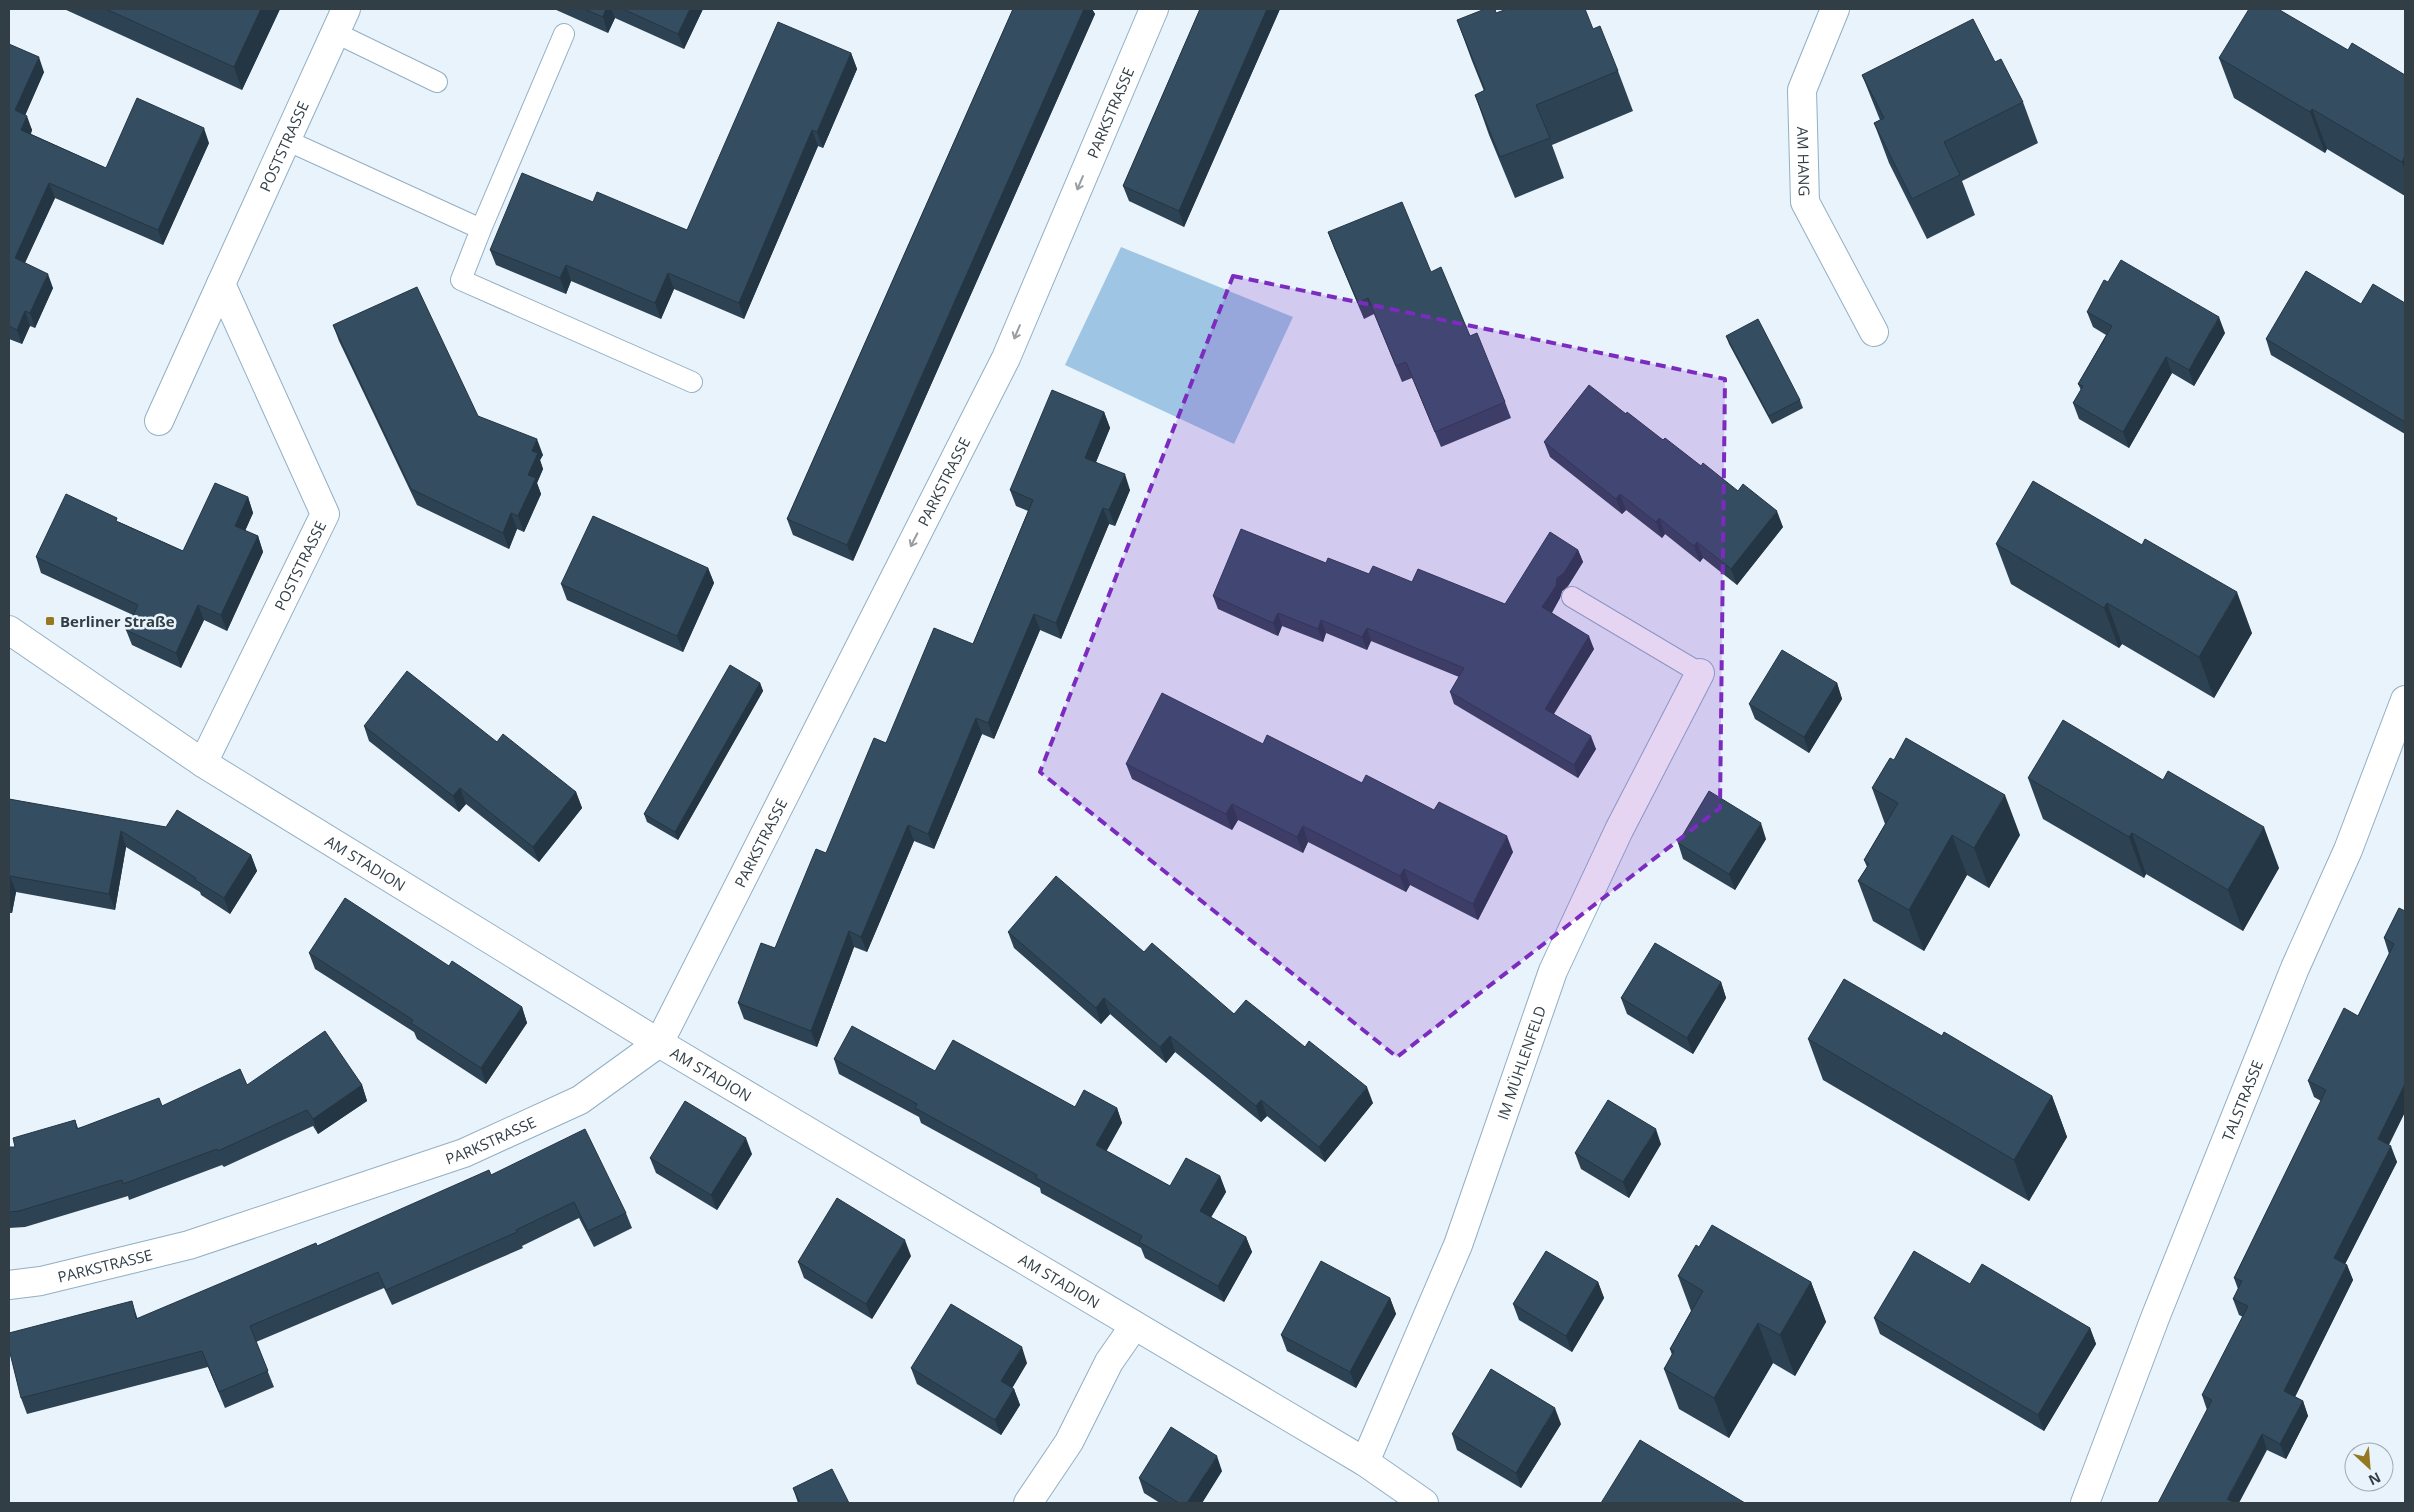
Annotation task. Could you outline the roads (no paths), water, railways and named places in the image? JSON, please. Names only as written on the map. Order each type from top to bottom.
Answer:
[{"type":"street","name":"PARKSTRASSE","points":[[9,1285],[40,1280],[189,1244],[464,1153],[580,1100],[659,1042],[1006,358],[1154,9]]},
{"type":"street","name":"AM HANG","points":[[1835,9],[1802,90],[1805,202],[1874,332]]},
{"type":"street","name":"POSTSTRASSE","points":[[159,421],[341,21]]},
{"type":"street","name":"POSTSTRASSE","points":[[203,763],[325,514],[221,284]]},
{"type":"street","name":"AM STADION","points":[[9,630],[203,763],[659,1042],[1365,1462],[1424,1503]]},
{"type":"street","name":"IM MÜHLENFELD","points":[[1365,1462],[1458,1245],[1553,971],[1618,830],[1700,673]]},
{"type":"street","name":"TALSTRASSE","points":[[2085,1503],[2155,1318],[2295,968],[2348,850],[2405,700]]},
{"type":"street","points":[[1028,1503],[1069,1442],[1109,1362],[1134,1326]]},
{"type":"lane","points":[[341,21],[437,82]]},
{"type":"lane","points":[[564,34],[461,280],[692,382]]},
{"type":"lane","points":[[286,140],[481,229]]},
{"type":"lane","points":[[1572,596],[1700,673]]},
{"type":"place","name":"Berliner Straße","points":[[50,621]]}]
